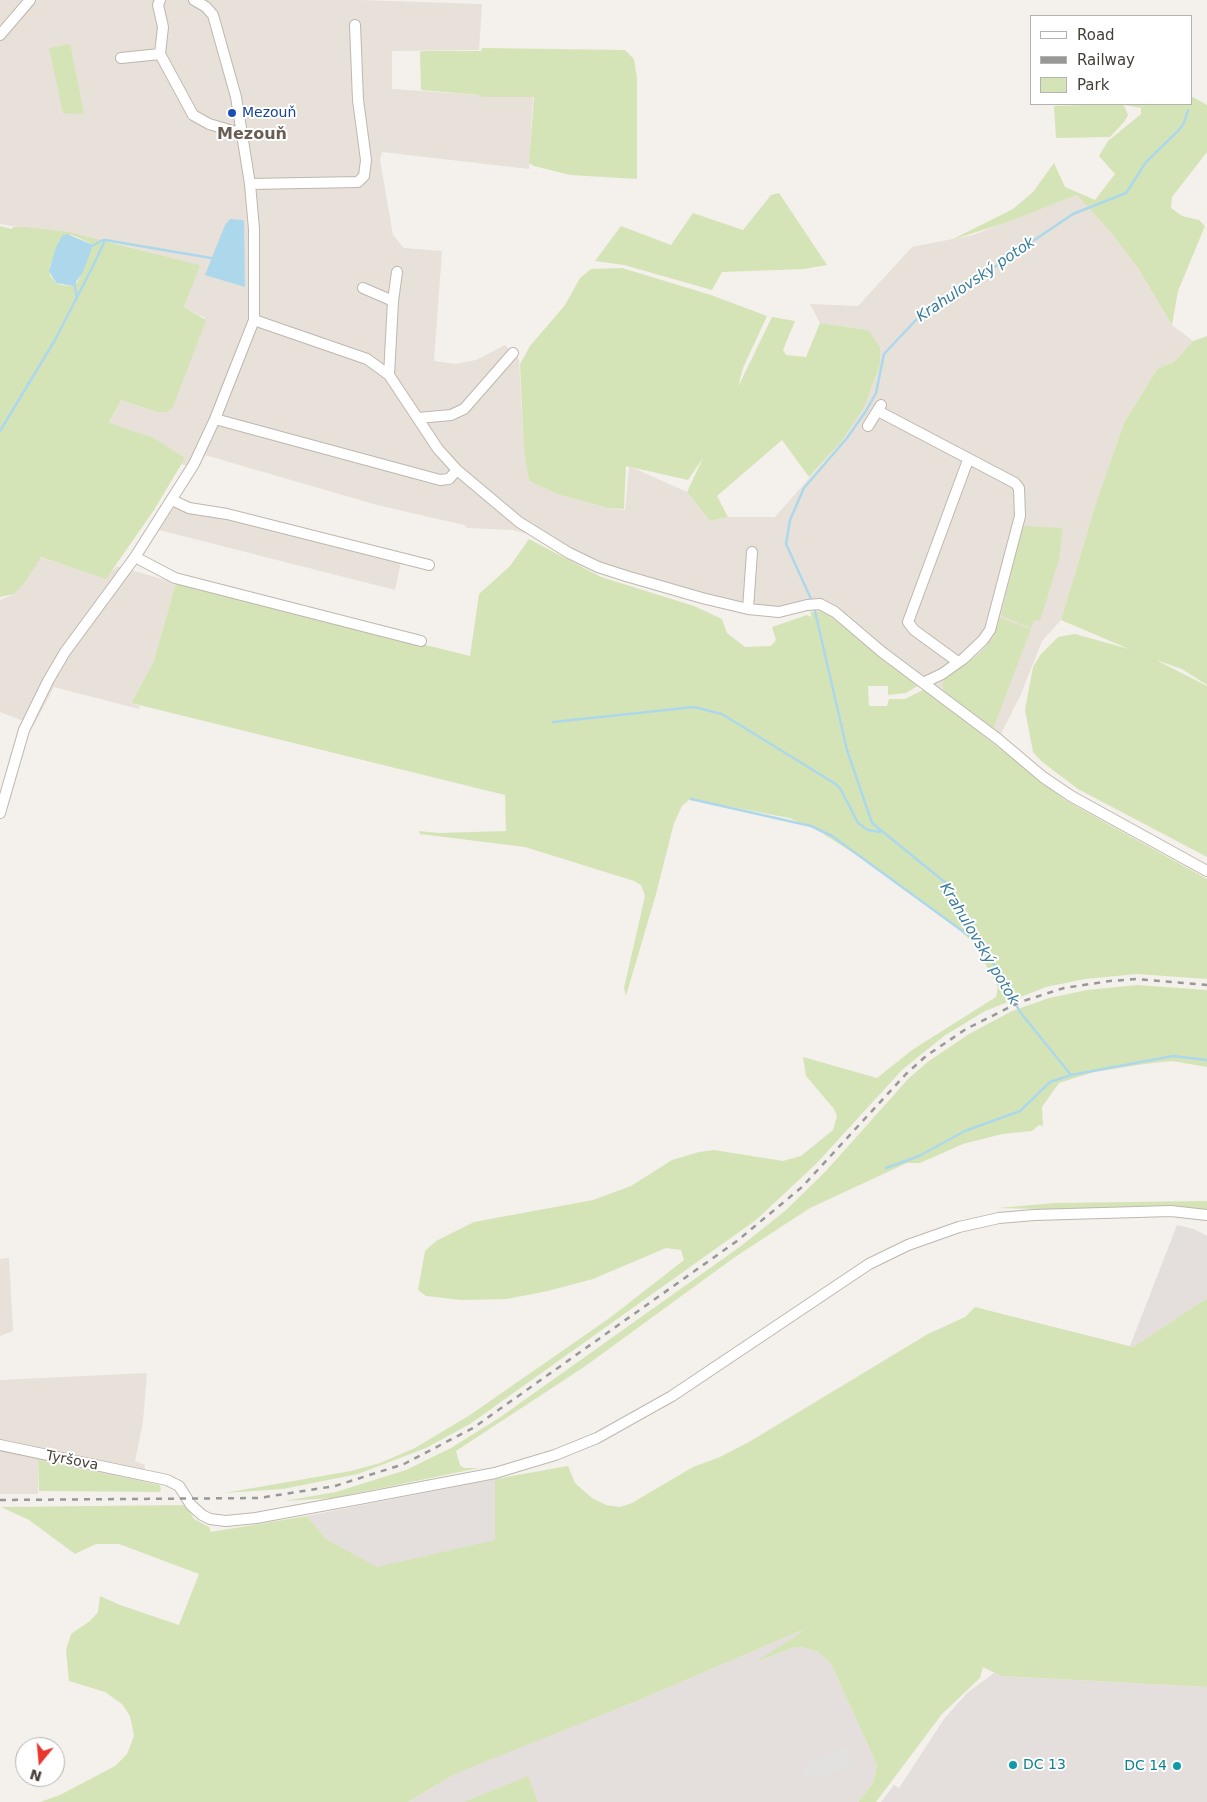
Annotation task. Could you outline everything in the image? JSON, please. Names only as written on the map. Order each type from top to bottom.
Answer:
[{"type":"street","points":[[0,35],[30,0]]},
{"type":"street","points":[[160,0],[158,5],[163,27],[160,54],[193,115],[209,124],[243,134]]},
{"type":"street","points":[[0,813],[24,730],[48,681],[64,652],[135,557],[194,464],[215,418],[254,320],[254,229],[243,134],[236,97],[213,15],[206,7],[194,0]]},
{"type":"street","points":[[250,184],[358,182],[364,176],[366,160],[358,100],[355,25]]},
{"type":"street","points":[[121,58],[160,54]]},
{"type":"street","points":[[389,375],[392,301],[397,272]]},
{"type":"street","points":[[363,288],[392,301]]},
{"type":"street","points":[[254,320],[367,359],[389,375],[438,449],[457,470],[519,522],[591,563],[702,598],[748,608],[779,612],[807,605],[820,604],[835,612],[882,652],[925,682],[1064,792],[1207,871]]},
{"type":"street","points":[[418,418],[451,415],[464,409],[512,353]]},
{"type":"street","points":[[868,426],[879,408],[968,460],[1016,483],[1020,488],[1021,499],[1015,534],[990,630],[983,640],[958,662],[942,674],[925,682]]},
{"type":"street","points":[[215,418],[440,480],[449,479],[457,470]]},
{"type":"street","points":[[958,662],[914,630],[908,622],[968,460]]},
{"type":"street","points":[[172,500],[189,508],[227,514],[429,565]]},
{"type":"street","points":[[748,608],[752,552]]},
{"type":"street","points":[[135,557],[175,578],[421,641]]},
{"type":"street","name":"Tyršova","points":[[0,1445],[173,1482],[202,1516],[210,1519],[226,1521],[350,1501],[495,1473],[555,1455],[633,1420],[869,1264],[908,1245],[959,1227],[999,1218],[1171,1211],[1207,1215]]},
{"type":"shaded area","points":[[0,0],[359,0],[482,4],[479,50],[392,51],[392,89],[480,95],[481,97],[533,97],[529,169],[382,152],[380,160],[393,235],[404,248],[442,251],[434,361],[456,364],[476,360],[505,345],[519,359],[524,452],[529,481],[557,494],[608,508],[625,510],[629,466],[687,492],[710,521],[728,517],[775,517],[841,442],[864,408],[880,365],[868,330],[820,323],[810,304],[858,306],[912,247],[973,235],[1077,195],[1112,234],[1138,268],[1172,325],[1193,341],[1174,362],[1157,369],[1124,423],[1096,503],[1061,620],[1042,641],[1021,694],[996,744],[823,611],[735,609],[659,591],[594,568],[530,535],[513,530],[467,528],[464,525],[377,505],[205,455],[197,469],[181,464],[185,459],[154,438],[109,424],[121,400],[157,412],[205,318],[184,307],[199,265],[111,242],[0,224]]},
{"type":"shaded area","points":[[174,507],[196,515],[222,516],[401,562],[395,590],[159,530]]},
{"type":"shaded area","points":[[40,557],[105,578],[117,566],[176,583],[153,663],[131,703],[140,706],[139,709],[54,687],[34,725],[0,712],[0,600],[14,594],[24,584]]},
{"type":"shaded area","points":[[1177,1225],[1194,1229],[1207,1236],[1207,1298],[1133,1347],[1130,1346]]},
{"type":"shaded area","points":[[9,1258],[13,1331],[0,1336],[0,1259]]},
{"type":"shaded area","points":[[147,1373],[143,1421],[135,1461],[145,1465],[143,1482],[38,1461],[38,1494],[0,1494],[0,1380]]},
{"type":"shaded area","points":[[495,1479],[496,1540],[377,1568],[326,1539],[307,1516]]},
{"type":"shaded area","points":[[803,1631],[757,1662],[792,1648],[802,1647],[818,1652],[831,1664],[877,1765],[873,1783],[858,1802],[408,1802],[455,1774],[637,1701]]},
{"type":"shaded area","points":[[994,1673],[1001,1676],[1207,1687],[1207,1802],[881,1802],[894,1785],[899,1788],[944,1719],[967,1693]]},
{"type":"shaded area","points":[[846,1746],[854,1765],[829,1775],[827,1770],[823,1776],[815,1779],[812,1776],[805,1778],[803,1772],[806,1770],[804,1765]]},
{"type":"green space","points":[[70,44],[84,113],[63,113],[49,48]]},
{"type":"green space","points":[[482,48],[625,50],[634,59],[637,78],[637,179],[570,175],[529,163],[534,97],[481,97],[480,95],[421,90],[420,52],[481,51]]},
{"type":"green space","points":[[1192,97],[1207,105],[1207,152],[1172,197],[1171,208],[1182,216],[1199,220],[1205,226],[1178,291],[1172,325],[1138,268],[1112,234],[1077,195],[1005,223],[951,240],[1013,209],[1033,192],[1054,163],[1065,187],[1095,200],[1115,174],[1099,156],[1108,141],[1141,114],[1141,108],[1124,105],[1192,105]]},
{"type":"green space","points":[[1124,105],[1128,115],[1110,137],[1056,138],[1054,106]]},
{"type":"green space","points":[[779,193],[827,265],[804,269],[722,272],[712,290],[624,265],[595,261],[621,226],[671,245],[693,213],[743,230],[771,195]]},
{"type":"green space","points":[[0,226],[12,229],[13,227],[24,227],[69,232],[200,265],[184,307],[206,320],[173,407],[167,412],[157,412],[121,400],[109,423],[154,438],[185,458],[154,510],[106,579],[41,557],[24,584],[14,594],[0,597]],"holes":[[[71,234],[93,245],[78,281],[73,286],[56,283],[50,275],[50,265]]]},
{"type":"green space","points":[[622,268],[711,295],[767,316],[743,368],[738,387],[772,317],[795,321],[783,350],[786,355],[806,357],[820,323],[868,330],[880,347],[880,365],[864,408],[841,442],[809,477],[782,440],[717,496],[728,517],[710,521],[687,492],[703,458],[688,480],[626,466],[624,509],[608,508],[557,494],[529,481],[524,452],[520,364],[530,346],[565,305],[580,278],[591,269]]},
{"type":"green space","points":[[1207,336],[1207,685],[1182,669],[1156,660],[1207,686],[1207,857],[1078,789],[1041,761],[1033,752],[1025,710],[1033,667],[1041,654],[1058,637],[1075,634],[1129,649],[1061,620],[1096,503],[1124,423],[1157,369],[1174,362],[1193,341]]},
{"type":"green space","points":[[1022,526],[1063,528],[1059,559],[1040,621],[1034,620],[1031,628],[1001,616]]},
{"type":"green space","points":[[529,539],[601,577],[694,606],[722,619],[727,633],[745,647],[771,646],[776,640],[772,627],[807,615],[811,617],[814,626],[810,612],[823,611],[919,685],[906,693],[888,695],[888,686],[868,686],[869,706],[887,706],[889,699],[905,699],[925,689],[1065,800],[1207,879],[1207,979],[1137,974],[1085,979],[1046,987],[985,1011],[944,1036],[902,1070],[816,1164],[756,1220],[470,1424],[426,1448],[358,1474],[283,1489],[224,1493],[351,1471],[380,1463],[415,1448],[470,1415],[611,1317],[684,1260],[681,1250],[666,1248],[593,1279],[548,1291],[507,1299],[461,1300],[426,1296],[418,1290],[425,1251],[436,1241],[474,1222],[593,1200],[631,1186],[672,1160],[699,1152],[714,1150],[783,1161],[801,1156],[833,1130],[837,1116],[834,1109],[806,1076],[803,1057],[877,1078],[912,1050],[996,997],[998,987],[975,945],[958,928],[863,859],[814,828],[789,818],[690,799],[682,806],[674,823],[656,894],[626,996],[624,988],[645,896],[641,885],[634,881],[525,847],[420,834],[419,831],[439,833],[506,831],[505,795],[131,703],[153,663],[176,583],[470,656],[479,594],[510,566]]},
{"type":"green space","points":[[1000,618],[1031,629],[993,729],[944,691],[942,684],[945,678],[979,654],[993,638]]},
{"type":"green space","points":[[1137,985],[1207,990],[1207,1067],[1172,1061],[1144,1064],[1094,1072],[1059,1083],[1042,1107],[1043,1126],[1039,1125],[1032,1131],[1002,1134],[963,1144],[920,1163],[907,1163],[810,1208],[735,1257],[584,1367],[456,1451],[460,1465],[464,1468],[479,1468],[333,1498],[284,1501],[336,1492],[406,1470],[451,1448],[499,1418],[741,1246],[785,1211],[825,1172],[909,1078],[929,1061],[969,1034],[1012,1011],[1049,998],[1087,990]]},
{"type":"green space","points":[[1207,1201],[1207,1213],[998,1208],[1055,1203]]},
{"type":"green space","points":[[1207,1298],[1207,1687],[1001,1676],[983,1667],[980,1678],[942,1714],[876,1802],[858,1802],[873,1783],[877,1765],[831,1664],[818,1652],[802,1647],[792,1648],[754,1663],[803,1631],[800,1631],[637,1701],[455,1774],[408,1802],[40,1802],[60,1795],[115,1766],[127,1754],[134,1736],[130,1716],[122,1704],[105,1692],[69,1681],[66,1650],[71,1634],[90,1621],[98,1612],[100,1596],[120,1605],[179,1625],[199,1574],[119,1544],[96,1544],[75,1554],[29,1520],[1,1507],[186,1505],[194,1519],[209,1527],[211,1532],[307,1516],[326,1539],[377,1567],[495,1540],[495,1479],[568,1466],[575,1483],[592,1498],[606,1505],[620,1507],[632,1503],[693,1467],[720,1457],[749,1442],[928,1334],[965,1317],[975,1307],[1133,1347]]},
{"type":"green space","points":[[38,1460],[160,1485],[161,1490],[159,1492],[39,1491]]},
{"type":"green space","points":[[528,1776],[538,1802],[464,1802]]},
{"type":"water","points":[[230,219],[244,220],[245,287],[205,275],[225,225]]},
{"type":"water","points":[[67,234],[93,245],[83,272],[73,286],[56,283],[49,271],[56,247],[62,236]]},
{"type":"waterway","name":"Krahulovský potok","points":[[812,601],[786,544],[790,520],[804,488],[847,438],[866,411],[876,393],[884,354],[916,320],[1073,214],[1126,193],[1146,162],[1184,123],[1188,110]]},
{"type":"waterway","points":[[90,247],[103,240]]},
{"type":"waterway","points":[[0,431],[55,340],[105,240],[211,258]]},
{"type":"waterway","points":[[74,281],[77,298]]},
{"type":"waterway","name":"Krahulovský potok","points":[[814,607],[847,750],[872,823],[946,883],[980,939],[1020,1012],[1071,1075],[1173,1056],[1207,1060]]},
{"type":"waterway","points":[[553,722],[694,707],[722,714],[834,783],[840,788],[858,823],[868,830],[880,832]]},
{"type":"waterway","points":[[691,799],[811,826],[832,836],[972,938],[980,939]]},
{"type":"waterway","points":[[886,1168],[919,1156],[965,1131],[1020,1111],[1050,1082],[1071,1075]]},
{"type":"railway","points":[[0,1500],[259,1498],[335,1486],[404,1464],[473,1428],[737,1241],[802,1187],[906,1074],[926,1056],[966,1029],[1020,1002],[1064,988],[1137,979],[1207,985]]},
{"type":"place","name":"Mezouň","points":[[232,113]]},
{"type":"place","name":"DC 13","points":[[1013,1765]]},
{"type":"place","name":"DC 14","points":[[1177,1766]]},
{"type":"district","name":"Mezouň","points":[[252,135]]}]
